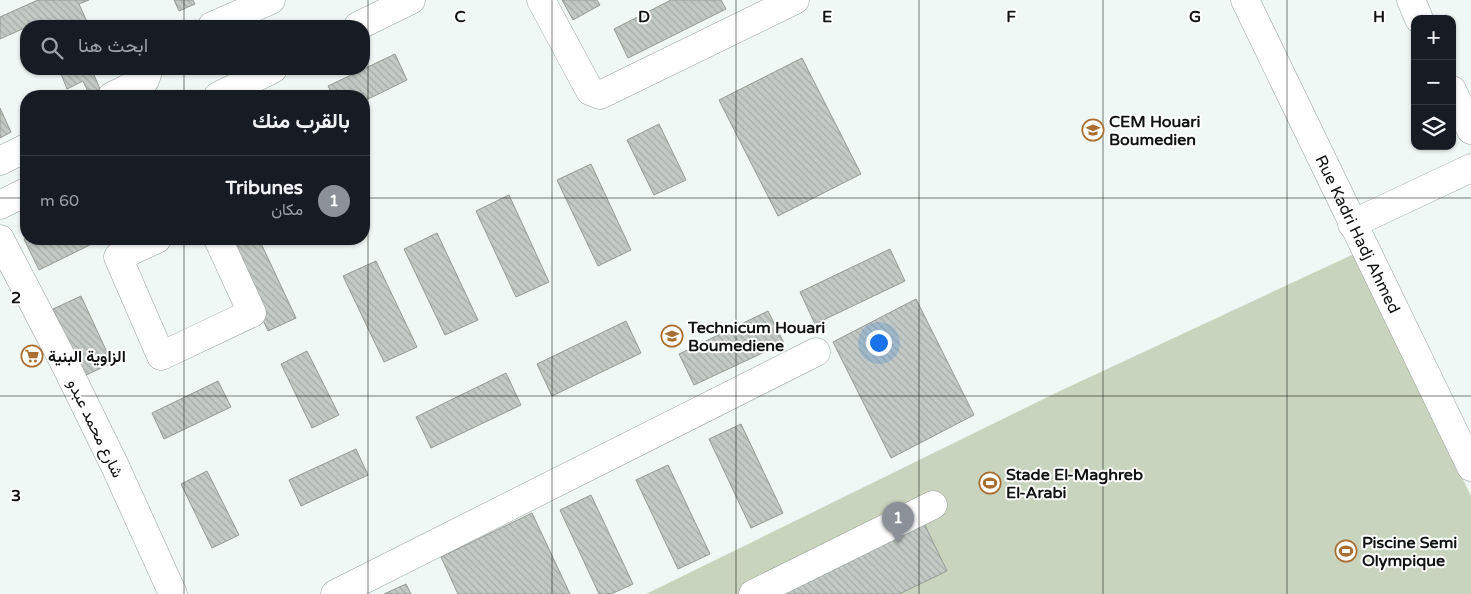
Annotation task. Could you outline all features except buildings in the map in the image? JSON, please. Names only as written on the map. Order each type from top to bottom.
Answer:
[{"type":"street","points":[[226,20],[271,0]]},
{"type":"street","points":[[370,20],[411,0]]},
{"type":"street","points":[[541,0],[590,91],[600,95],[795,0]]},
{"type":"street","name":"Rue Kadri Hadj Ahmed","points":[[1246,0],[1352,224],[1471,467]]},
{"type":"street","points":[[1411,0],[1417,15]]},
{"type":"street","points":[[124,90],[145,80],[147,75]]},
{"type":"street","points":[[230,90],[261,75]]},
{"type":"street","points":[[1456,98],[1471,130]]},
{"type":"street","points":[[0,161],[20,151]]},
{"type":"street","points":[[1352,224],[1471,168]]},
{"type":"street","points":[[0,205],[20,195]]},
{"type":"street","name":"شارع محمد عبدو","points":[[0,239],[115,466],[173,594]]},
{"type":"street","points":[[144,245],[118,257],[161,356],[252,313],[221,245]]},
{"type":"street","points":[[336,594],[816,352]]},
{"type":"street","points":[[753,594],[933,505]]},
{"type":"green space","points":[[1354,254],[1471,496],[1471,594],[646,594],[1062,390]]},
{"type":"place","name":"CEM Houari Boumedien","points":[[1093,130]]},
{"type":"place","name":"Technicum Houari Boumediene","points":[[672,336]]},
{"type":"place","name":"الزاوية البنية","points":[[32,356]]},
{"type":"place","name":"Stade El-Maghreb El-Arabi","points":[[990,483]]},
{"type":"place","name":"Tribunes","points":[[898,543]]},
{"type":"place","name":"Piscine Semi Olympique","points":[[1346,551]]}]
